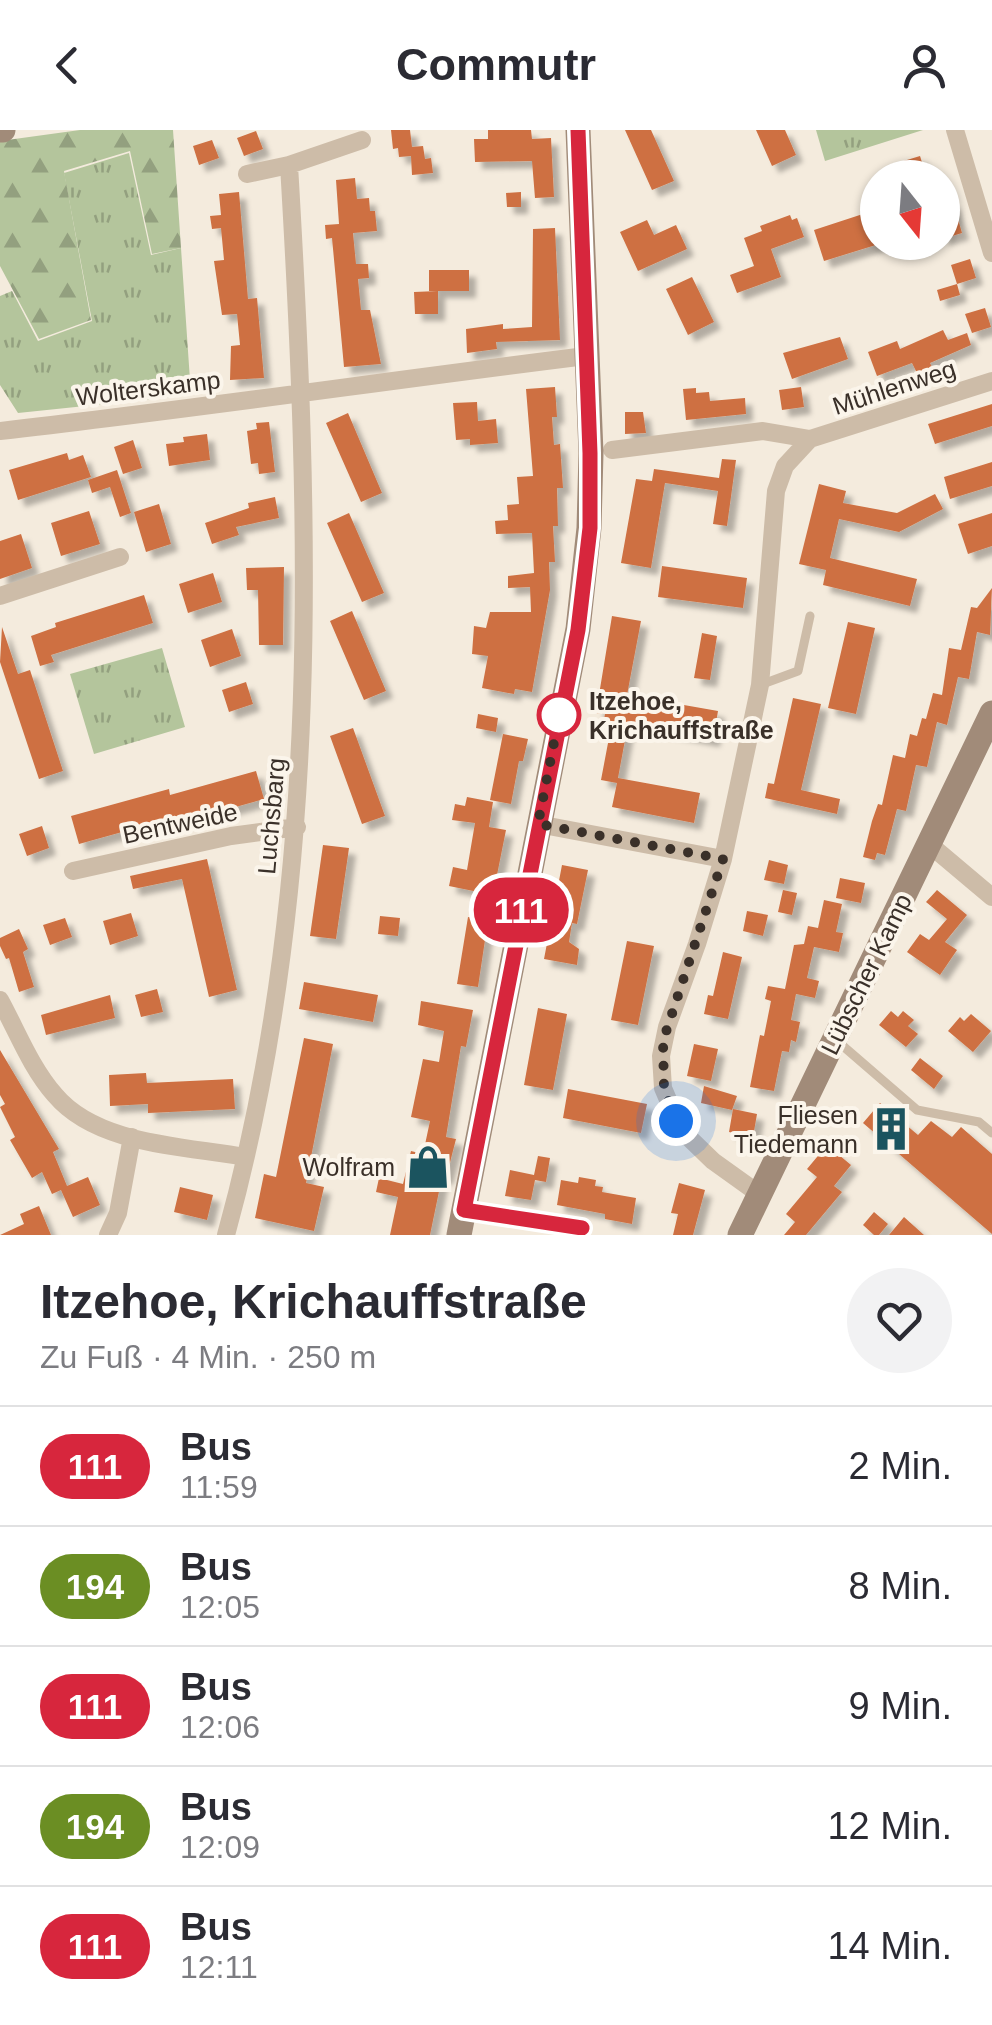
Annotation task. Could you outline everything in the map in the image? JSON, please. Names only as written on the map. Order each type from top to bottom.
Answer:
[{"type":"main road","points":[[462,1222],[578,630],[587,560],[590,453],[578,130]]},
{"type":"main road","name":"Lübscher Kamp","points":[[740,1235],[992,713]]},
{"type":"street","points":[[955,130],[991,243]]},
{"type":"street","points":[[247,174],[362,140]]},
{"type":"street","points":[[288,164],[302,395]]},
{"type":"street","name":"Wolterskamp","points":[[0,431],[586,356]]},
{"type":"street","name":"Mühlenweg","points":[[612,450],[763,432],[810,440],[992,382]]},
{"type":"street","name":"Luchsbarg","points":[[226,1235],[280,980],[297,827],[304,702],[302,395]]},
{"type":"street","name":"Mühlenweg","points":[[760,685],[776,490],[785,466],[810,440]]},
{"type":"street","points":[[0,596],[120,557]]},
{"type":"street","points":[[759,1194],[713,1160],[682,1130],[669,1105],[661,1070],[666,1027],[723,859],[760,685]]},
{"type":"street","points":[[538,824],[723,859]]},
{"type":"street","name":"Bentweide","points":[[73,870],[231,836],[297,827]]},
{"type":"street","points":[[929,844],[992,897]]},
{"type":"street","points":[[0,1000],[40,1075],[56,1096],[87,1123],[132,1137],[245,1157]]},
{"type":"street","points":[[108,1235],[118,1214],[132,1137]]},
{"type":"lane","points":[[760,685],[798,671],[810,616]]},
{"type":"lane","points":[[834,1038],[917,1110],[979,1122],[992,1133]]},
{"type":"lane","points":[[462,1222],[582,1228]]},
{"type":"green space","points":[[80,130],[173,130],[181,248],[152,254],[130,151],[64,171],[91,320],[39,339],[0,266],[0,141]]},
{"type":"green space","points":[[816,130],[923,130],[825,161]]},
{"type":"green space","points":[[129,153],[151,255],[181,248],[191,395],[18,413],[0,385],[0,296],[12,291],[38,341],[92,321],[64,173]]},
{"type":"green space","points":[[162,648],[185,727],[94,754],[70,674]]},
{"type":"building","points":[[391,130],[410,130],[412,147],[423,146],[425,159],[431,158],[433,173],[412,175],[411,156],[399,157],[398,148],[393,149]]},
{"type":"building","points":[[488,130],[531,130],[532,139],[551,138],[554,197],[535,198],[532,161],[475,162],[474,139],[488,139]]},
{"type":"building","points":[[625,130],[651,130],[674,181],[652,190]]},
{"type":"building","points":[[756,130],[785,130],[796,155],[772,166]]},
{"type":"building","points":[[256,131],[263,149],[244,156],[237,138]]},
{"type":"building","points":[[212,140],[219,158],[199,165],[193,146]]},
{"type":"building","points":[[355,178],[357,199],[369,198],[370,211],[375,211],[377,231],[353,233],[356,264],[368,264],[369,278],[358,279],[361,310],[370,310],[381,364],[344,367],[332,238],[326,239],[325,225],[339,224],[336,180]]},
{"type":"building","points":[[239,192],[248,299],[257,298],[264,378],[230,380],[231,346],[240,345],[237,314],[222,315],[214,261],[224,260],[221,228],[212,229],[210,216],[221,215],[219,194]]},
{"type":"building","points":[[521,192],[521,207],[507,207],[506,193]]},
{"type":"building","points":[[790,215],[792,220],[797,218],[804,237],[771,249],[781,277],[737,293],[730,275],[754,266],[744,238],[762,231],[760,226]]},
{"type":"building","points":[[860,215],[860,250],[824,261],[814,230]]},
{"type":"building","points":[[647,220],[654,235],[676,225],[687,249],[638,271],[620,232]]},
{"type":"building","points":[[555,228],[560,340],[496,342],[497,349],[467,353],[466,329],[503,324],[503,329],[532,327],[533,229]]},
{"type":"building","points":[[970,259],[976,278],[957,284],[951,265]]},
{"type":"building","points":[[429,270],[469,270],[469,291],[429,291]]},
{"type":"building","points":[[692,277],[714,322],[688,335],[666,289]]},
{"type":"building","points":[[957,284],[960,295],[940,301],[937,290]]},
{"type":"building","points":[[438,291],[438,314],[415,314],[414,292]]},
{"type":"building","points":[[985,308],[991,327],[972,333],[965,314]]},
{"type":"building","points":[[943,330],[948,340],[967,333],[971,345],[930,363],[933,369],[918,375],[912,363],[877,376],[868,352],[897,341],[900,349]]},
{"type":"building","points":[[840,337],[848,359],[792,379],[783,353]]},
{"type":"building","points":[[555,387],[554,445],[560,444],[563,488],[557,488],[555,562],[549,562],[550,590],[532,692],[515,689],[514,694],[482,688],[488,656],[472,654],[474,626],[486,628],[490,612],[531,612],[530,587],[508,588],[508,576],[534,573],[532,533],[496,534],[495,521],[508,520],[507,505],[519,504],[517,477],[533,476],[526,389]]},
{"type":"building","points":[[801,387],[804,407],[782,410],[779,390]]},
{"type":"building","points":[[696,388],[696,393],[709,392],[710,401],[745,398],[746,414],[686,420],[683,389]]},
{"type":"building","points":[[477,402],[478,421],[496,419],[498,443],[470,445],[470,439],[456,440],[453,403]]},
{"type":"building","points":[[992,404],[992,426],[935,444],[928,424]]},
{"type":"building","points":[[625,412],[643,412],[646,433],[625,434]]},
{"type":"building","points":[[348,413],[382,493],[361,502],[326,423]]},
{"type":"building","points":[[269,422],[275,472],[259,474],[258,463],[251,464],[247,431],[257,429],[256,423]]},
{"type":"building","points":[[207,434],[210,460],[169,466],[166,444]]},
{"type":"building","points":[[133,440],[142,468],[123,474],[114,447]]},
{"type":"building","points":[[67,453],[69,460],[83,455],[91,477],[18,500],[9,470]]},
{"type":"building","points":[[722,459],[736,460],[727,526],[713,524],[718,491],[665,483],[651,568],[621,563],[636,479],[652,481],[654,469],[719,478]]},
{"type":"building","points":[[992,462],[992,486],[950,499],[944,477]]},
{"type":"building","points":[[117,470],[131,513],[120,517],[110,487],[92,493],[88,480]]},
{"type":"building","points":[[819,484],[846,491],[843,503],[897,513],[935,494],[943,509],[899,532],[839,519],[830,558],[917,579],[910,606],[823,585],[826,570],[799,564]]},
{"type":"building","points":[[275,497],[279,518],[236,527],[239,535],[212,544],[205,523],[249,508],[248,503]]},
{"type":"building","points":[[159,504],[171,544],[146,552],[134,512]]},
{"type":"building","points":[[89,511],[100,544],[61,556],[51,523]]},
{"type":"building","points":[[349,513],[384,593],[362,602],[327,523]]},
{"type":"building","points":[[992,513],[992,546],[968,554],[958,524]]},
{"type":"building","points":[[21,534],[32,568],[0,579],[0,541]]},
{"type":"building","points":[[662,566],[747,578],[743,608],[658,597]]},
{"type":"building","points":[[284,567],[283,645],[259,645],[258,590],[247,590],[246,568]]},
{"type":"building","points":[[213,573],[222,602],[188,613],[179,584]]},
{"type":"building","points":[[992,588],[990,635],[977,632],[969,679],[958,677],[947,725],[937,722],[927,767],[916,765],[906,811],[897,809],[885,855],[877,853],[875,860],[863,857],[878,804],[882,805],[893,755],[905,758],[910,734],[917,736],[933,693],[942,695],[949,648],[961,650],[971,607],[977,608]]},
{"type":"building","points":[[144,595],[153,623],[51,655],[54,662],[40,666],[31,636],[56,627],[55,623]]},
{"type":"building","points":[[352,611],[386,691],[364,700],[330,621]]},
{"type":"building","points":[[612,616],[641,621],[627,695],[718,711],[713,740],[628,724],[618,778],[700,793],[694,823],[612,807],[617,783],[601,780],[612,722],[604,720],[605,714],[596,713]]},
{"type":"building","points":[[848,622],[875,628],[856,714],[828,708]]},
{"type":"building","points":[[2,627],[18,674],[30,670],[63,771],[39,779],[0,662]]},
{"type":"building","points":[[232,629],[241,656],[210,667],[201,640]]},
{"type":"building","points":[[702,633],[717,636],[710,680],[694,678]]},
{"type":"building","points":[[246,682],[253,704],[229,712],[222,690]]},
{"type":"building","points":[[793,698],[821,704],[801,790],[840,799],[837,814],[765,798],[768,783],[774,784]]},
{"type":"building","points":[[478,714],[498,718],[496,732],[476,728]]},
{"type":"building","points":[[353,728],[385,816],[362,824],[330,736]]},
{"type":"building","points":[[503,734],[528,739],[523,761],[519,761],[511,804],[490,800]]},
{"type":"building","points":[[256,771],[264,799],[178,823],[176,817],[79,844],[71,816],[169,789],[170,795]]},
{"type":"building","points":[[467,797],[493,802],[489,827],[506,830],[493,895],[449,886],[453,867],[467,870],[475,823],[452,820],[455,804],[465,806]]},
{"type":"building","points":[[42,826],[49,848],[27,856],[19,834]]},
{"type":"building","points":[[323,845],[349,848],[336,939],[310,936]]},
{"type":"building","points":[[207,859],[237,990],[209,997],[182,879],[133,889],[130,876]]},
{"type":"building","points":[[769,860],[788,865],[784,884],[764,880]]},
{"type":"building","points":[[562,865],[588,870],[577,924],[572,923],[569,942],[579,949],[577,965],[544,959]]},
{"type":"building","points":[[840,878],[865,883],[861,903],[836,898]]},
{"type":"building","points":[[783,890],[797,893],[792,915],[778,912]]},
{"type":"building","points":[[937,890],[967,915],[945,942],[957,950],[940,975],[907,952],[920,934],[929,940],[947,919],[926,902]]},
{"type":"building","points":[[824,900],[842,904],[836,932],[843,933],[839,952],[814,947],[807,978],[819,981],[815,998],[796,994],[791,1020],[800,1022],[796,1042],[791,1040],[789,1052],[782,1051],[774,1091],[750,1087],[771,1001],[765,999],[768,986],[785,989],[794,945],[804,944],[808,926],[818,928]]},
{"type":"building","points":[[747,911],[768,915],[763,936],[743,931]]},
{"type":"building","points":[[131,913],[138,936],[110,945],[103,921]]},
{"type":"building","points":[[380,916],[400,918],[398,936],[378,934]]},
{"type":"building","points":[[468,917],[488,920],[478,987],[457,984]]},
{"type":"building","points":[[65,918],[72,937],[50,945],[43,925]]},
{"type":"building","points":[[19,929],[28,949],[23,952],[34,987],[19,992],[0,938]]},
{"type":"building","points":[[627,941],[654,946],[638,1025],[611,1020]]},
{"type":"building","points":[[723,952],[742,957],[728,1019],[704,1014],[708,995],[713,996]]},
{"type":"building","points":[[304,982],[378,995],[373,1022],[299,1009]]},
{"type":"building","points":[[157,989],[163,1012],[141,1017],[135,995]]},
{"type":"building","points":[[110,995],[115,1018],[46,1035],[41,1015]]},
{"type":"building","points":[[421,1001],[473,1010],[466,1047],[461,1046],[446,1137],[456,1139],[446,1178],[442,1177],[430,1235],[390,1235],[398,1197],[376,1192],[379,1178],[403,1184],[411,1151],[423,1154],[430,1121],[411,1117],[423,1059],[439,1062],[444,1031],[418,1025]]},
{"type":"building","points":[[538,1008],[567,1014],[553,1090],[524,1085]]},
{"type":"building","points":[[891,1011],[898,1017],[903,1011],[914,1020],[908,1026],[918,1034],[906,1047],[879,1025]]},
{"type":"building","points":[[971,1014],[991,1031],[973,1052],[948,1031],[960,1017],[964,1021]]},
{"type":"building","points":[[304,1038],[333,1044],[306,1183],[324,1187],[314,1231],[255,1218],[264,1174],[276,1177]]},
{"type":"building","points":[[694,1044],[718,1049],[711,1081],[687,1076]]},
{"type":"building","points":[[0,1050],[59,1149],[53,1152],[67,1186],[88,1177],[100,1205],[73,1217],[61,1190],[52,1194],[42,1172],[32,1178],[10,1140],[15,1137],[0,1107],[5,1104],[0,1095]]},
{"type":"building","points":[[920,1058],[943,1076],[934,1089],[911,1070]]},
{"type":"building","points":[[146,1073],[147,1083],[233,1079],[235,1109],[148,1113],[148,1104],[110,1106],[109,1075]]},
{"type":"building","points":[[704,1086],[737,1096],[732,1110],[701,1103]]},
{"type":"building","points":[[568,1089],[647,1104],[641,1133],[563,1118]]},
{"type":"building","points":[[880,1103],[918,1135],[931,1121],[952,1137],[961,1127],[992,1154],[992,1234],[863,1123]]},
{"type":"building","points":[[733,1109],[757,1114],[753,1137],[729,1132]]},
{"type":"building","points":[[827,1145],[851,1165],[834,1186],[842,1192],[806,1235],[784,1235],[795,1222],[786,1214],[817,1177],[807,1169]]},
{"type":"building","points":[[538,1156],[550,1158],[546,1182],[535,1180],[531,1200],[505,1196],[510,1170],[534,1175]]},
{"type":"building","points":[[579,1177],[596,1180],[595,1186],[603,1187],[602,1192],[636,1198],[632,1224],[605,1219],[605,1214],[557,1205],[561,1180],[578,1183]]},
{"type":"building","points":[[679,1183],[705,1190],[693,1235],[673,1235],[678,1214],[671,1213]]},
{"type":"building","points":[[180,1187],[213,1195],[207,1220],[174,1212]]},
{"type":"building","points":[[39,1206],[51,1235],[0,1235],[24,1224],[20,1214]]},
{"type":"building","points":[[874,1212],[888,1224],[879,1235],[863,1225]]},
{"type":"building","points":[[904,1217],[924,1235],[889,1235]]},
{"type":"bus line","name":"111","points":[[578,130],[590,453],[587,560],[578,630],[464,1210],[582,1228]]},
{"type":"place","name":"Itzehoe, Krichauffstraße","points":[[559,715]]},
{"type":"place","name":"Fliesen Tiedemann","points":[[891,1129]]},
{"type":"place","name":"Wolfram","points":[[428,1167]]},
{"type":"route","points":[[559,715],[560,712],[538,824],[723,859],[663,1041],[661,1070],[676,1121]]}]
